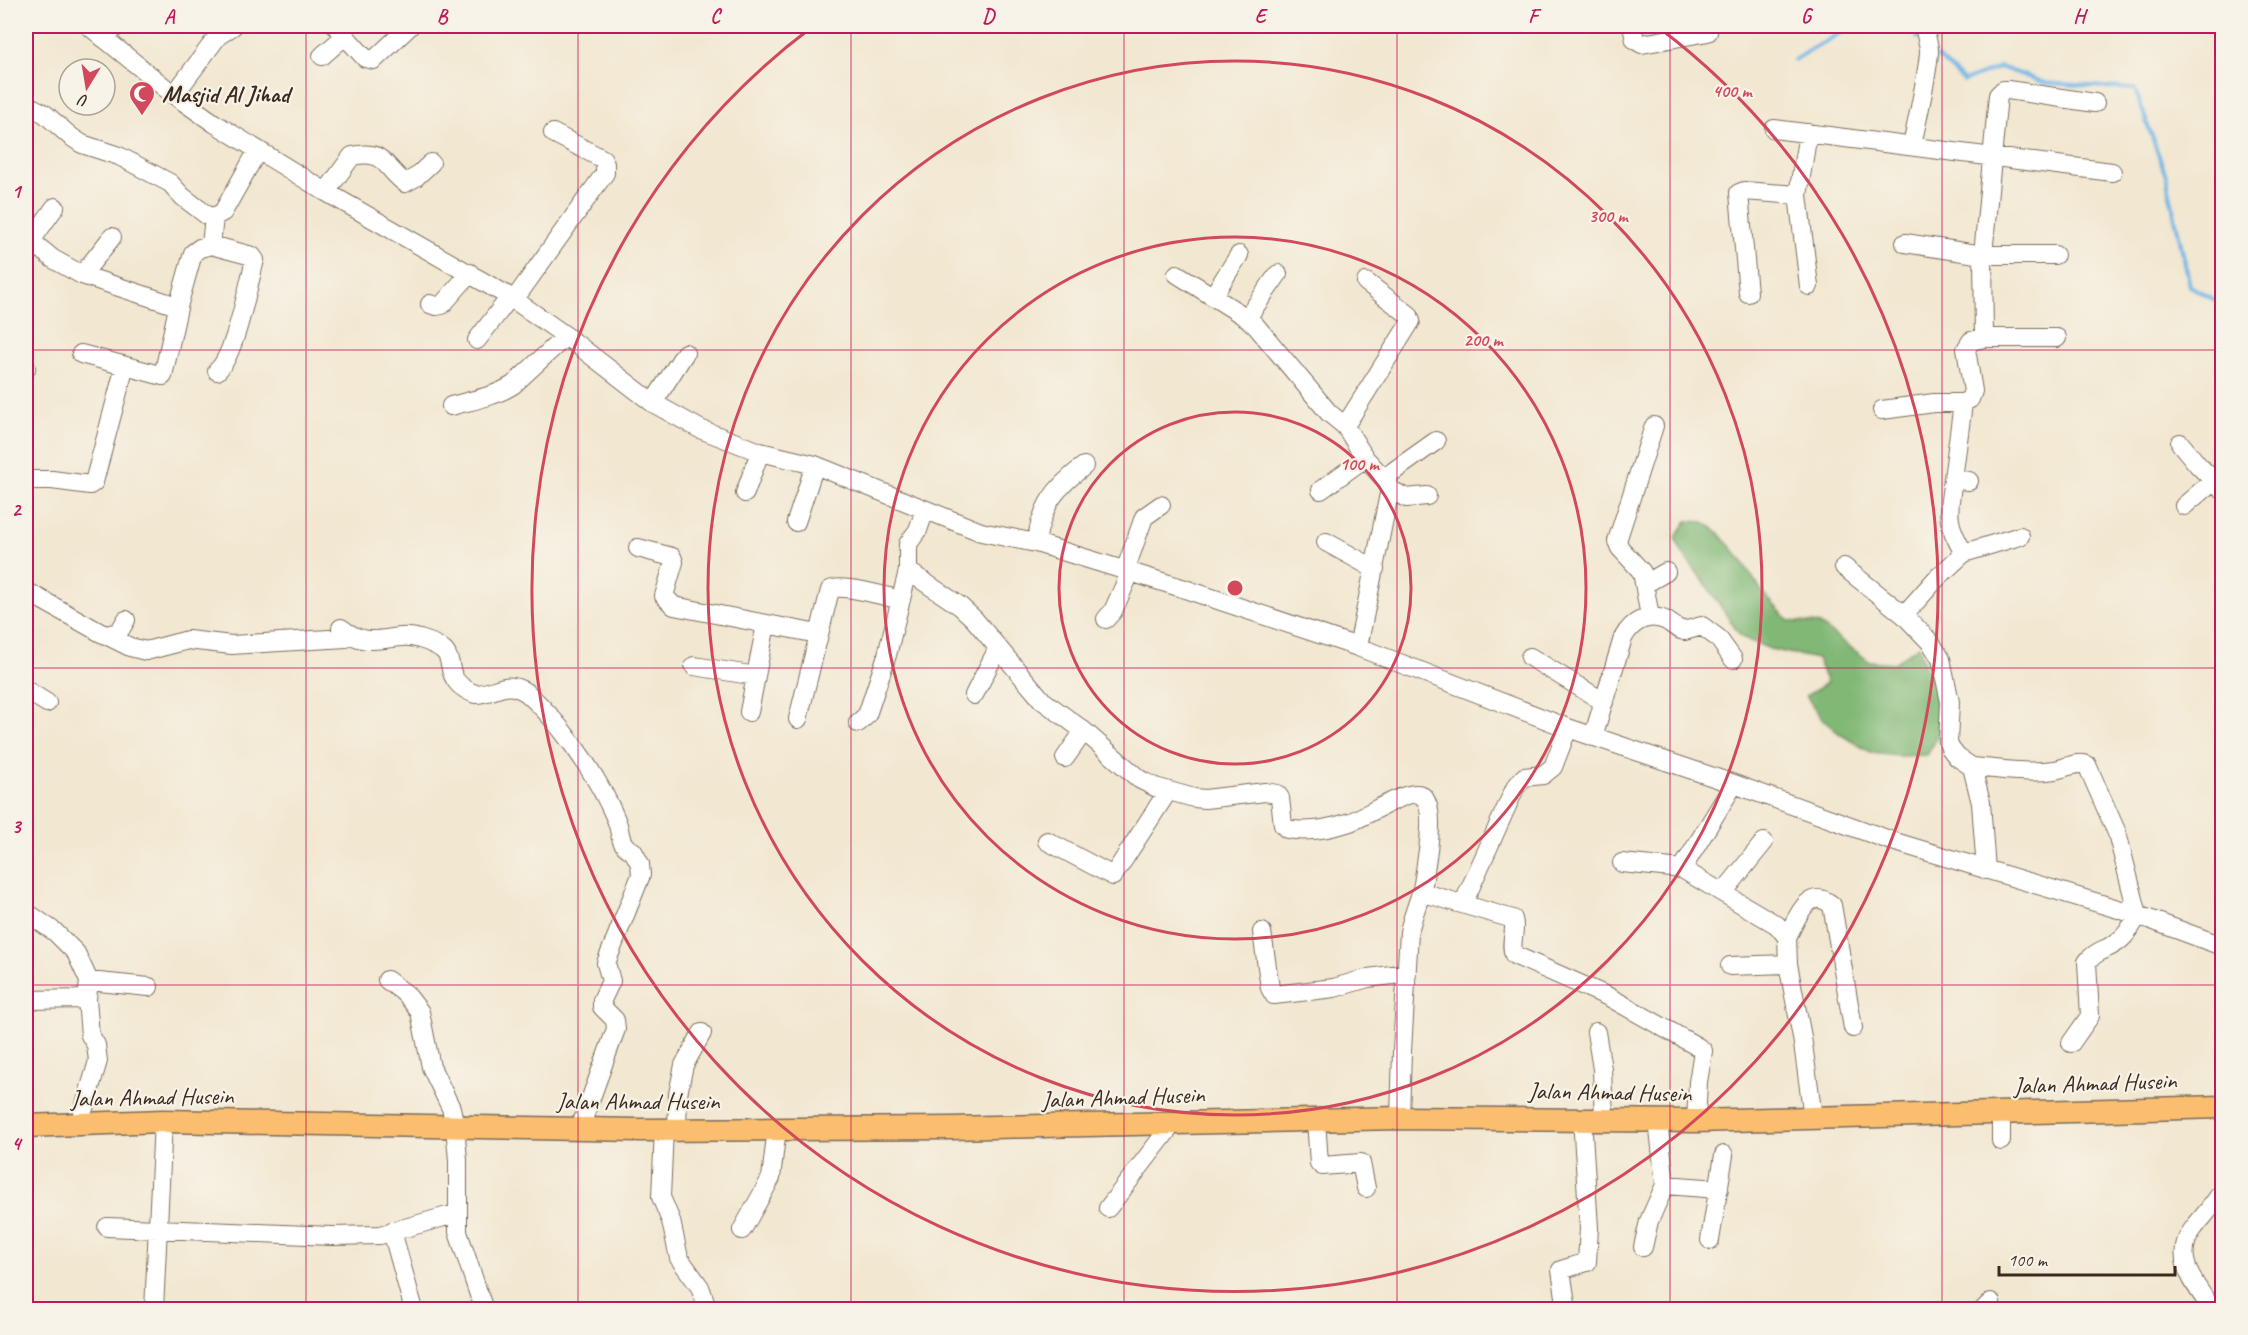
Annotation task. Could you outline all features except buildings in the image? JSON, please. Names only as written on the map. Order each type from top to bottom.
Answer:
[{"type":"main road","name":"Jalan Ahmad Husein","points":[[26,1126],[163,1121],[671,1129],[951,1128],[1400,1118],[1696,1120],[2223,1107]]},
{"type":"street","points":[[89,26],[174,95],[214,123],[326,192],[512,299],[566,336],[653,403],[700,429],[760,452],[815,465],[981,532],[1036,543],[1358,647],[1568,728],[1892,841],[2138,915],[2223,946]]},
{"type":"street","points":[[103,38],[117,26]]},
{"type":"street","points":[[174,95],[218,36],[233,26]]},
{"type":"street","points":[[322,56],[341,31],[364,58],[371,60],[410,26]]},
{"type":"street","points":[[1632,26],[1635,40],[1642,44],[1708,32]]},
{"type":"street","points":[[1912,146],[1928,68],[1929,48],[1924,34],[1925,26]]},
{"type":"street","points":[[1984,338],[1983,255],[1998,95],[2003,90],[2095,103]]},
{"type":"street","points":[[26,104],[45,114],[82,144],[119,156],[151,171],[170,183],[198,210],[214,217]]},
{"type":"street","points":[[1774,129],[2112,172]]},
{"type":"street","points":[[477,340],[512,299],[605,173],[603,159],[553,133]]},
{"type":"street","points":[[1808,133],[1798,195],[1809,286]]},
{"type":"street","points":[[214,217],[223,212],[258,150]]},
{"type":"street","points":[[326,192],[352,156],[368,153],[378,156],[405,183],[416,177],[431,163]]},
{"type":"street","points":[[1748,293],[1739,193],[1744,191],[1798,195]]},
{"type":"street","points":[[55,207],[31,241],[53,259],[82,275],[171,304],[179,303]]},
{"type":"street","points":[[211,245],[214,217]]},
{"type":"street","points":[[82,275],[112,237]]},
{"type":"street","points":[[1905,243],[1983,255],[2055,255]]},
{"type":"street","points":[[81,354],[163,376],[193,253],[211,245],[252,256],[255,260],[232,343],[222,366],[217,371]]},
{"type":"street","points":[[1213,296],[1239,255]]},
{"type":"street","points":[[430,304],[442,305],[470,273]]},
{"type":"street","points":[[1178,274],[1247,318],[1329,413],[1345,426],[1365,458],[1387,483],[1406,498],[1427,496]]},
{"type":"street","points":[[1247,318],[1278,274]]},
{"type":"street","points":[[1345,426],[1411,321],[1409,315],[1366,282]]},
{"type":"street","points":[[451,406],[505,390],[566,336]]},
{"type":"street","points":[[1882,410],[1934,403],[1963,403],[1972,396],[1966,349],[1971,341],[1984,338],[2057,338]]},
{"type":"street","points":[[653,403],[685,353]]},
{"type":"street","points":[[26,480],[90,484],[94,482],[125,366]]},
{"type":"street","points":[[1963,403],[1961,480],[1948,514],[1954,537],[1964,553]]},
{"type":"street","points":[[1650,617],[1642,572],[1620,548],[1617,541],[1654,426]]},
{"type":"street","points":[[1358,647],[1375,569],[1387,483],[1436,441]]},
{"type":"street","points":[[2180,443],[2218,485],[2184,507]]},
{"type":"street","points":[[745,493],[760,452]]},
{"type":"street","points":[[1321,490],[1365,458]]},
{"type":"street","points":[[796,522],[815,465]]},
{"type":"street","points":[[1036,543],[1041,516],[1051,497],[1059,486],[1084,466]]},
{"type":"street","points":[[1107,619],[1113,611],[1144,517],[1161,505]]},
{"type":"street","points":[[858,723],[867,715],[887,655],[908,570],[908,544],[918,530],[925,510]]},
{"type":"street","points":[[1904,615],[1936,579],[1964,553],[2020,536]]},
{"type":"street","points":[[1326,542],[1375,569]]},
{"type":"street","points":[[638,548],[672,557],[674,562],[664,596],[674,606],[818,634]]},
{"type":"street","points":[[1845,567],[1904,615],[1931,643],[1941,659],[1950,702],[1950,748],[1957,757],[1972,767],[2033,772],[2056,770],[2076,764],[2087,765],[2117,832],[2138,915],[2121,939],[2096,952],[2087,962],[2090,1016],[2071,1043]]},
{"type":"street","points":[[908,570],[960,606],[974,619],[1042,700],[1084,731],[1139,779],[1168,791],[1205,799],[1265,792],[1277,794],[1280,798],[1283,825],[1287,829],[1300,831],[1329,828],[1348,823],[1404,796],[1420,795],[1427,803],[1430,822],[1421,892],[1409,932],[1400,1118]]},
{"type":"street","points":[[1645,584],[1666,572]]},
{"type":"street","points":[[798,719],[828,595],[835,587],[847,587],[901,600]]},
{"type":"street","points":[[26,591],[106,635],[130,647],[146,651],[188,640],[232,645],[292,640],[333,640],[346,638],[344,632],[366,640],[419,638],[445,651],[449,658],[452,677],[467,691],[478,694],[497,687],[509,686],[527,693],[577,750],[604,793],[619,826],[619,838],[627,849],[633,851],[640,864],[641,875],[606,963],[611,981],[602,1000],[602,1007],[615,1020],[616,1029],[580,1128]]},
{"type":"street","points":[[1593,737],[1623,638],[1628,627],[1639,620],[1650,617],[1666,621],[1684,631],[1697,626],[1710,630],[1733,659]]},
{"type":"street","points":[[106,635],[119,632],[126,620]]},
{"type":"street","points":[[749,712],[766,624]]},
{"type":"street","points":[[974,695],[998,648]]},
{"type":"street","points":[[1530,657],[1604,702]]},
{"type":"street","points":[[694,666],[756,676]]},
{"type":"street","points":[[26,690],[47,703]]},
{"type":"street","points":[[1464,904],[1515,788],[1524,777],[1543,775],[1553,767],[1568,728]]},
{"type":"street","points":[[1065,758],[1084,731]]},
{"type":"street","points":[[1972,767],[1981,803],[1986,870]]},
{"type":"street","points":[[1682,869],[1734,784]]},
{"type":"street","points":[[1047,841],[1113,876],[1168,791]]},
{"type":"street","points":[[1723,892],[1764,842]]},
{"type":"street","points":[[1622,863],[1682,869],[1777,924],[1788,937]]},
{"type":"street","points":[[1421,892],[1513,919],[1515,928],[1512,950],[1514,955],[1609,997],[1703,1051],[1698,1082],[1696,1120]]},
{"type":"street","points":[[1813,1117],[1802,1037],[1788,964],[1788,937],[1806,903],[1812,898],[1818,898],[1832,905],[1853,1028]]},
{"type":"street","points":[[26,912],[55,932],[76,953],[88,990],[90,1035],[96,1045],[98,1061],[79,1125]]},
{"type":"street","points":[[1262,932],[1270,988],[1274,995],[1334,988],[1368,978],[1407,973]]},
{"type":"street","points":[[1730,966],[1788,964]]},
{"type":"street","points":[[387,980],[406,994],[420,1012],[431,1067],[451,1108],[458,1160],[458,1232],[484,1310]]},
{"type":"street","points":[[26,1000],[88,990],[149,987]]},
{"type":"street","points":[[1567,1310],[1561,1270],[1587,1262],[1589,1252],[1593,1118],[1602,1069],[1596,1032]]},
{"type":"street","points":[[702,1033],[684,1065],[671,1129],[661,1197],[671,1221],[679,1258],[699,1287],[708,1310]]},
{"type":"street","points":[[2001,1113],[2001,1142]]},
{"type":"street","points":[[1316,1120],[1319,1163],[1325,1166],[1361,1163],[1366,1188]]},
{"type":"street","points":[[1643,1247],[1649,1221],[1665,1185],[1658,1120]]},
{"type":"street","points":[[154,1310],[163,1121]]},
{"type":"street","points":[[1108,1208],[1174,1122]]},
{"type":"street","points":[[742,1230],[771,1178],[777,1128]]},
{"type":"street","points":[[1710,1240],[1724,1155]]},
{"type":"street","points":[[1665,1185],[1719,1189]]},
{"type":"street","points":[[2213,1310],[2189,1275],[2184,1257],[2189,1235],[2214,1206],[2223,1191]]},
{"type":"street","points":[[107,1227],[332,1236],[380,1235],[458,1213]]},
{"type":"street","points":[[392,1231],[414,1310]]},
{"type":"green space","points":[[1687,521],[1704,522],[1717,531],[1740,558],[1762,592],[1789,621],[1819,624],[1869,661],[1894,663],[1919,646],[1926,669],[1943,702],[1940,733],[1927,755],[1899,756],[1872,753],[1841,735],[1822,719],[1806,696],[1827,683],[1817,659],[1770,649],[1741,637],[1683,554],[1675,538]]},
{"type":"waterway","points":[[1794,60],[1852,26]]},
{"type":"waterway","points":[[1912,26],[1918,38]]},
{"type":"waterway","points":[[1938,57],[1964,81],[2000,67],[2046,83],[2135,89],[2166,176],[2190,286],[2222,304]]},
{"type":"place","name":"Masjid Al Jihad","points":[[142,117]]}]
